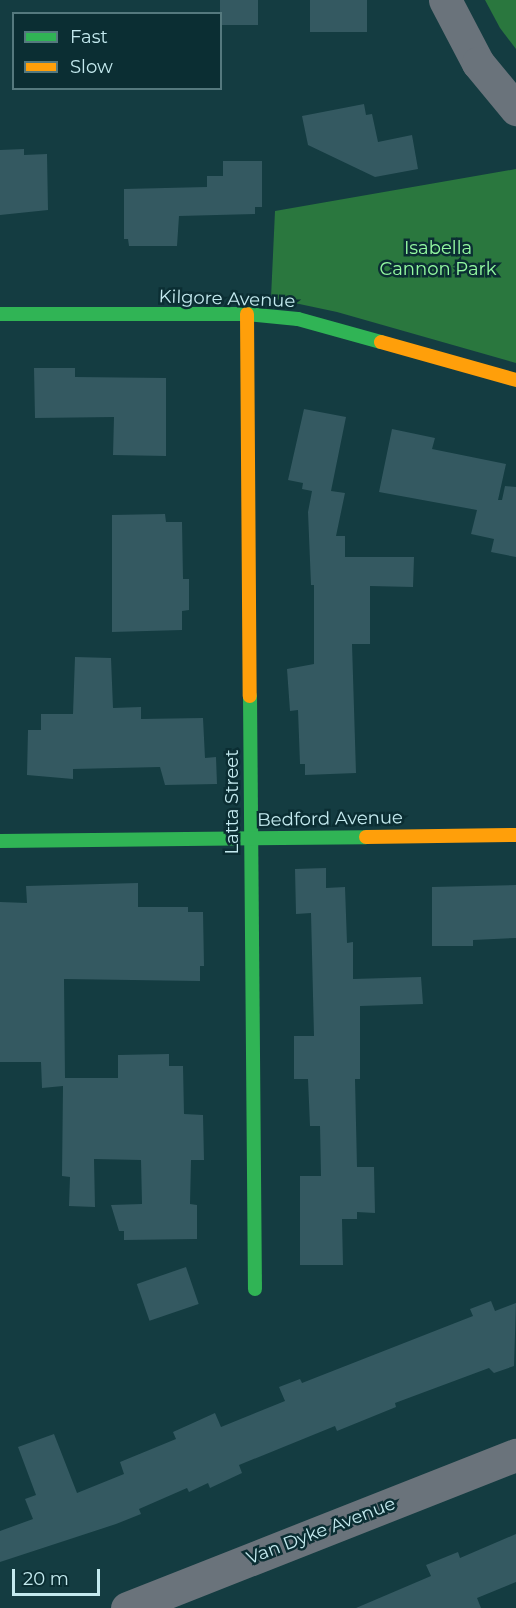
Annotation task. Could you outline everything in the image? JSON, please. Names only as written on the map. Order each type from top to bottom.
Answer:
[{"type":"street","points":[[445,0],[478,63],[516,109]]},
{"type":"street","name":"Kilgore Avenue","points":[[0,314],[247,314],[298,319],[516,380]]},
{"type":"street","name":"Latta Street","points":[[247,314],[255,1289]]},
{"type":"street","name":"Bedford Avenue","points":[[0,842],[516,835]]},
{"type":"street","name":"Van Dyke Avenue","points":[[127,1608],[516,1455]]},
{"type":"green space","points":[[485,0],[516,0],[516,49],[500,28]]},
{"type":"green space","name":"Isabella Cannon Park","points":[[516,169],[516,363],[337,312],[271,298],[275,211]]},
{"type":"building","points":[[220,0],[258,0],[258,25],[222,25],[222,12],[220,12]]},
{"type":"building","points":[[310,0],[367,0],[367,32],[310,32]]},
{"type":"building","points":[[364,104],[366,115],[372,114],[378,142],[412,135],[418,169],[375,177],[308,145],[302,116]]},
{"type":"building","points":[[24,149],[24,155],[47,154],[48,210],[0,215],[0,150]]},
{"type":"building","points":[[223,161],[262,161],[262,207],[255,207],[255,214],[179,216],[177,246],[129,246],[128,239],[124,239],[124,189],[207,187],[207,176],[223,176]]},
{"type":"building","points":[[34,368],[75,368],[75,377],[166,378],[166,456],[113,455],[114,417],[35,418]]},
{"type":"building","points":[[304,409],[346,417],[331,491],[345,493],[336,536],[345,536],[345,557],[414,557],[413,587],[370,586],[370,644],[352,644],[356,773],[305,775],[305,764],[300,764],[298,710],[290,711],[287,669],[314,664],[314,585],[311,585],[308,512],[312,491],[302,489],[303,483],[288,480]]},
{"type":"building","points":[[392,429],[435,438],[432,449],[506,464],[498,500],[502,500],[505,486],[516,487],[516,557],[491,552],[494,539],[471,534],[477,510],[379,492]]},
{"type":"building","points":[[165,514],[166,522],[182,522],[183,579],[189,579],[189,610],[182,611],[182,630],[112,632],[112,515]]},
{"type":"building","points":[[75,657],[111,658],[113,708],[141,707],[141,719],[203,718],[205,758],[216,757],[217,784],[165,785],[160,767],[73,769],[73,779],[27,775],[28,730],[41,730],[41,714],[73,714]]},
{"type":"building","points":[[326,868],[326,888],[345,887],[347,943],[353,942],[353,979],[421,977],[423,1004],[360,1006],[360,1079],[355,1079],[357,1167],[374,1167],[375,1213],[357,1212],[357,1219],[342,1219],[343,1265],[300,1265],[300,1176],[321,1176],[320,1126],[310,1126],[308,1079],[294,1079],[294,1036],[314,1036],[311,913],[296,914],[295,869]]},
{"type":"building","points":[[138,883],[138,907],[188,907],[188,912],[203,912],[204,966],[200,966],[200,981],[64,979],[65,1078],[118,1078],[118,1055],[169,1054],[169,1066],[183,1066],[184,1114],[203,1115],[204,1160],[191,1160],[190,1204],[197,1205],[197,1239],[124,1240],[124,1231],[119,1231],[111,1205],[142,1204],[141,1160],[94,1159],[95,1207],[69,1206],[70,1177],[62,1176],[63,1086],[42,1088],[41,1062],[0,1062],[0,902],[27,903],[26,886]]},
{"type":"building","points":[[516,885],[516,938],[473,940],[473,946],[432,946],[432,887]]},
{"type":"building","points":[[186,1267],[199,1304],[150,1321],[137,1284]]},
{"type":"building","points":[[491,1301],[495,1311],[516,1303],[514,1366],[494,1373],[489,1368],[395,1403],[396,1407],[337,1431],[335,1426],[239,1465],[242,1473],[210,1488],[208,1483],[189,1492],[187,1488],[139,1509],[141,1514],[116,1524],[0,1562],[0,1531],[33,1519],[25,1499],[36,1495],[18,1447],[54,1434],[77,1493],[124,1474],[120,1462],[176,1439],[173,1432],[215,1413],[221,1427],[285,1401],[279,1387],[300,1379],[302,1383],[473,1316],[470,1309]]},
{"type":"building","points":[[516,1534],[516,1582],[477,1598],[481,1608],[356,1608],[431,1576],[426,1565],[458,1552],[460,1558]]},
{"type":"traffic: fast","points":[[0,314],[247,314],[298,319],[381,342]]},
{"type":"traffic: fast","points":[[250,696],[255,1289]]},
{"type":"traffic: fast","points":[[0,841],[366,837]]},
{"type":"traffic: slow","points":[[247,314],[250,696]]},
{"type":"traffic: slow","points":[[381,342],[516,380]]},
{"type":"traffic: slow","points":[[366,837],[516,835]]}]
